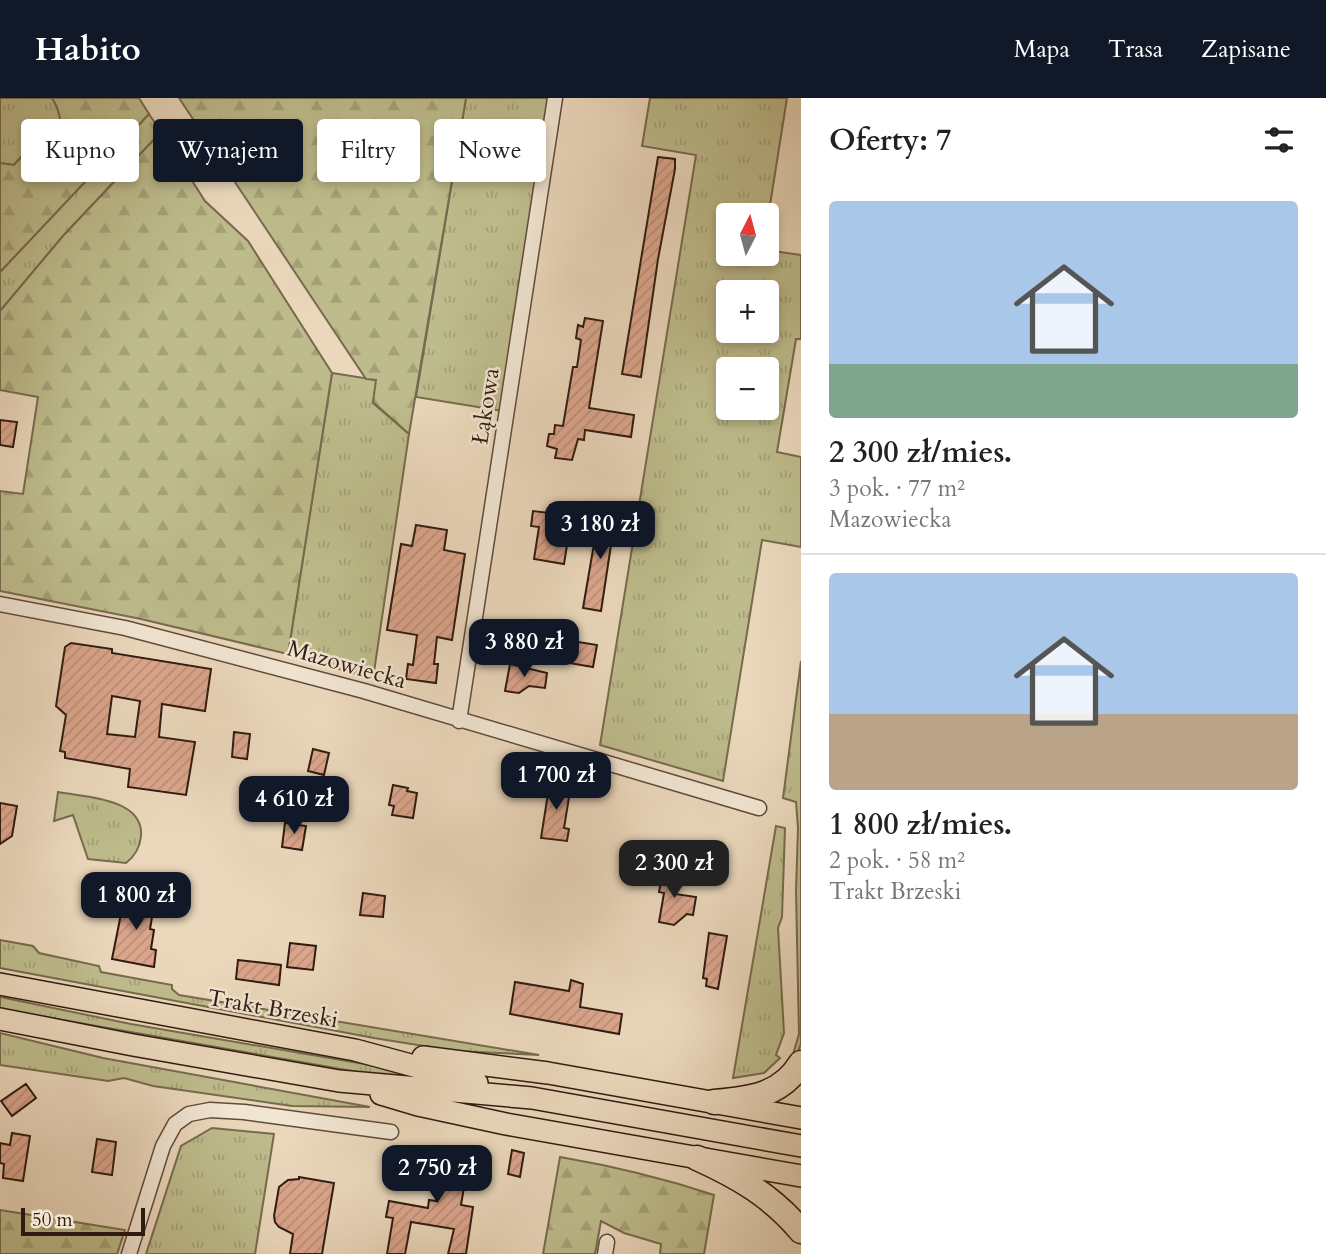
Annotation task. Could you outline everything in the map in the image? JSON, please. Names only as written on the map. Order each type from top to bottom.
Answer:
[{"type":"highway","points":[[714,1102],[762,1096],[778,1089],[801,1063]]},
{"type":"highway","points":[[696,1158],[736,1175],[752,1186],[774,1202],[801,1231]]},
{"type":"main road","name":"Trakt Brzeski","points":[[0,984],[355,1050],[533,1098],[801,1146]]},
{"type":"main road","name":"Trakt Brzeski","points":[[0,1019],[339,1081],[533,1098]]},
{"type":"main road","points":[[355,1050],[548,1073],[801,1118]]},
{"type":"main road","points":[[339,1081],[431,1108],[506,1124],[801,1176]]},
{"type":"street","name":"Łąkowa","points":[[459,721],[555,98]]},
{"type":"street","name":"Mazowiecka","points":[[0,604],[125,628],[363,691],[759,808]]},
{"type":"street","points":[[129,1254],[163,1146],[175,1124],[189,1114],[210,1110],[244,1112],[391,1132]]},
{"type":"green space","points":[[0,98],[52,98],[61,119],[21,119],[21,157],[14,165],[0,163]]},
{"type":"green space","points":[[52,98],[139,98],[149,114],[139,125],[139,119],[60,119]]},
{"type":"green space","points":[[179,98],[466,98],[462,119],[434,119],[434,182],[452,182],[409,434],[373,402],[376,380],[366,379],[235,182],[303,182],[303,119],[193,119]]},
{"type":"green space","points":[[466,98],[553,98],[546,142],[546,119],[462,119]]},
{"type":"green space","points":[[650,98],[787,98],[770,203],[716,203],[716,266],[779,266],[779,252],[801,255],[801,339],[796,339],[777,452],[801,457],[801,547],[762,540],[723,781],[600,745],[696,155],[642,146]]},
{"type":"green space","points":[[149,114],[153,120],[153,140],[139,155],[139,125]]},
{"type":"green space","points":[[153,140],[153,182],[193,182],[205,201],[248,241],[332,373],[288,654],[141,619],[0,591],[0,491],[23,494],[38,397],[0,390],[0,311],[63,236],[114,182],[139,182],[139,155]]},
{"type":"green space","points":[[21,157],[21,182],[85,182],[0,272],[0,163],[14,165]]},
{"type":"green space","points":[[85,182],[114,182],[63,236],[0,311],[0,272]]},
{"type":"green space","points":[[452,182],[540,182],[503,411],[416,397]]},
{"type":"green space","points":[[332,373],[377,380],[373,403],[409,434],[373,679],[288,654]]},
{"type":"green space","points":[[801,661],[801,1043],[797,1055],[791,1061],[799,1034],[796,891],[798,828],[796,802],[783,798]]},
{"type":"green space","points":[[58,792],[110,802],[133,814],[139,823],[141,836],[132,858],[126,863],[88,859],[73,815],[54,821]]},
{"type":"green space","points":[[776,826],[785,828],[782,917],[778,928],[784,1033],[776,1055],[780,1058],[764,1073],[733,1078]]},
{"type":"green space","points":[[0,940],[33,946],[39,953],[99,966],[101,972],[172,985],[172,989],[179,995],[539,1055],[455,1051],[374,1038],[0,968]]},
{"type":"green space","points":[[0,997],[131,1024],[376,1066],[446,1083],[375,1075],[0,1009]]},
{"type":"green space","points":[[0,1033],[103,1058],[370,1107],[292,1106],[153,1086],[124,1078],[108,1081],[0,1065]]},
{"type":"green space","points":[[212,1128],[274,1134],[255,1254],[146,1254],[181,1146]]},
{"type":"green space","points":[[560,1157],[638,1173],[714,1195],[704,1254],[660,1254],[661,1244],[624,1233],[601,1221],[595,1254],[543,1254]]},
{"type":"green space","points":[[0,1210],[125,1230],[117,1254],[0,1254]]},
{"type":"building","points":[[658,157],[675,159],[675,169],[658,259],[641,377],[622,374]]},
{"type":"building","points":[[585,318],[603,321],[589,408],[634,415],[631,437],[585,430],[584,440],[578,439],[572,460],[555,458],[557,449],[547,446],[549,434],[554,434],[555,425],[563,426],[573,367],[577,367],[581,340],[576,338],[578,325],[583,327]]},
{"type":"building","points":[[0,420],[17,422],[13,447],[0,445]]},
{"type":"building","points":[[550,505],[573,508],[564,564],[534,559],[539,527],[531,526],[533,511],[549,513]]},
{"type":"building","points":[[600,509],[616,512],[601,611],[583,608]]},
{"type":"building","points":[[416,525],[447,530],[444,550],[465,554],[452,640],[437,637],[434,664],[438,664],[436,683],[406,679],[408,664],[413,665],[417,635],[387,630],[401,544],[412,546]]},
{"type":"building","points":[[572,641],[597,645],[593,667],[569,663]]},
{"type":"building","points":[[71,643],[112,649],[112,653],[211,669],[205,711],[162,704],[159,737],[195,742],[186,795],[128,787],[130,769],[65,758],[65,752],[60,751],[66,715],[56,706],[65,647]],"holes":[[[112,696],[140,701],[135,737],[107,734]]]},
{"type":"building","points":[[510,664],[547,673],[545,688],[529,686],[519,693],[505,691]]},
{"type":"building","points":[[234,732],[250,734],[247,759],[232,757]]},
{"type":"building","points":[[313,749],[329,753],[324,775],[308,771]]},
{"type":"building","points":[[550,781],[571,785],[564,828],[569,829],[567,841],[541,838]]},
{"type":"building","points":[[393,785],[417,793],[413,818],[392,815],[394,806],[389,805]]},
{"type":"building","points":[[0,803],[17,806],[12,836],[0,844]]},
{"type":"building","points":[[285,823],[306,826],[302,850],[282,847]]},
{"type":"building","points":[[663,870],[679,873],[675,894],[696,897],[693,915],[687,914],[674,925],[659,922],[664,893],[659,892]]},
{"type":"building","points":[[363,893],[385,896],[383,917],[360,915]]},
{"type":"building","points":[[125,894],[155,900],[150,929],[154,930],[151,949],[156,950],[154,967],[112,959]]},
{"type":"building","points":[[709,933],[727,936],[718,989],[706,986],[707,979],[703,978]]},
{"type":"building","points":[[290,943],[316,946],[313,970],[287,967]]},
{"type":"building","points":[[238,960],[281,965],[279,985],[236,979]]},
{"type":"building","points":[[571,980],[583,984],[580,1007],[622,1014],[619,1034],[510,1014],[515,982],[569,991]]},
{"type":"building","points":[[26,1084],[36,1098],[12,1116],[1,1101]]},
{"type":"building","points":[[12,1133],[30,1136],[23,1181],[3,1178],[4,1164],[0,1163],[0,1143],[10,1145]]},
{"type":"building","points":[[97,1139],[116,1142],[112,1175],[92,1172]]},
{"type":"building","points":[[436,1146],[470,1152],[461,1205],[473,1207],[466,1254],[448,1254],[454,1229],[411,1222],[405,1254],[387,1254],[393,1218],[386,1217],[389,1201],[428,1208],[429,1200],[436,1201],[440,1165],[431,1164]]},
{"type":"building","points":[[512,1150],[524,1153],[520,1177],[508,1174]]},
{"type":"building","points":[[299,1177],[334,1183],[322,1254],[290,1254],[293,1234],[275,1222],[279,1187],[288,1180]]}]
